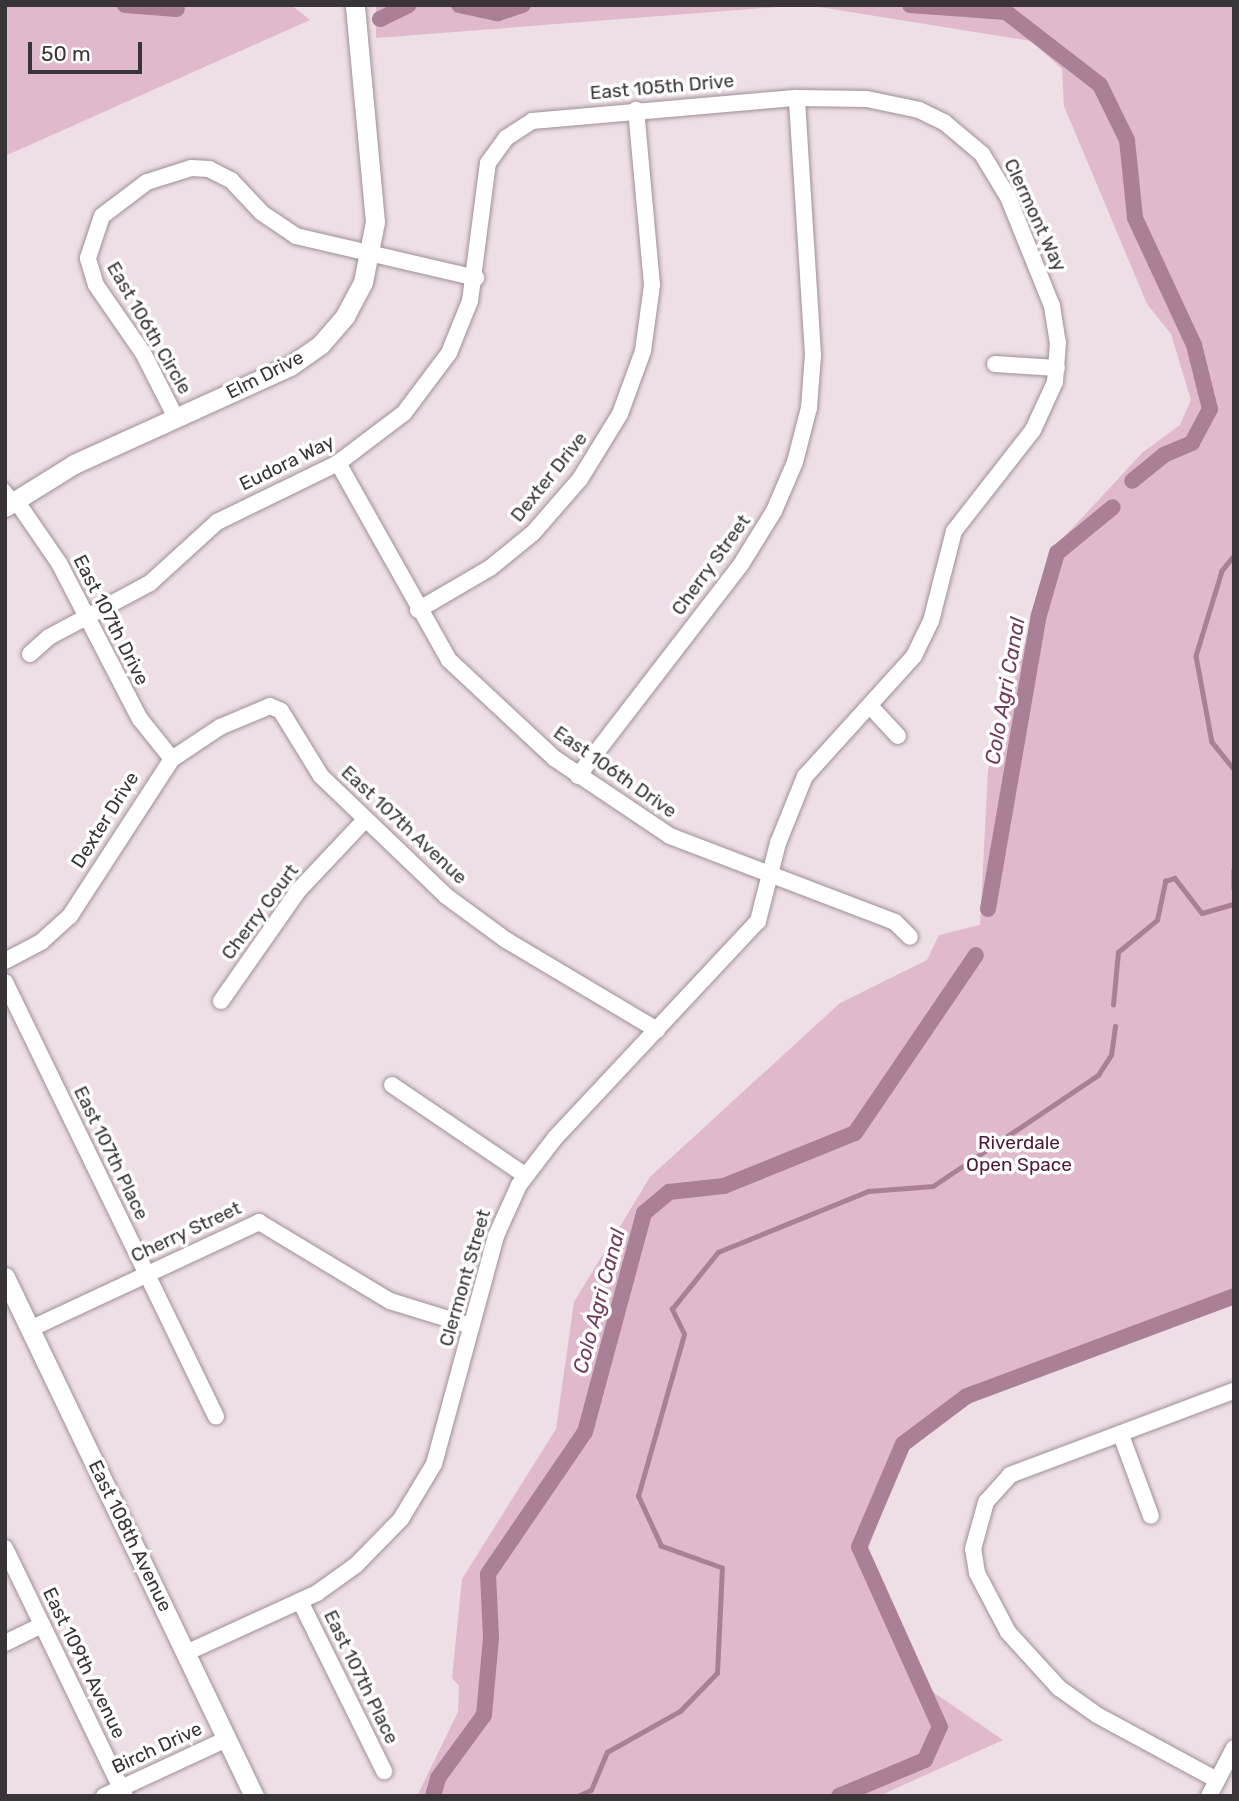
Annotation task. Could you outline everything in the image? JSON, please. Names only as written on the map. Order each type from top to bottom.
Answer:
[{"type":"street","name":"Elm Drive","points":[[9,498],[74,464],[290,366],[321,344],[345,316],[372,254],[374,189],[355,5]]},
{"type":"street","name":"East 105th Drive","points":[[532,121],[797,98]]},
{"type":"street","name":"Clermont Way","points":[[769,876],[805,775],[870,706],[919,646],[954,531],[1033,430],[1057,368],[1057,328],[1048,294],[1008,197],[982,154],[944,122],[919,110],[867,99],[797,98]]},
{"type":"street","name":"Cherry Street","points":[[578,776],[740,566],[774,511],[795,462],[809,408],[813,355],[797,98]]},
{"type":"street","name":"Dexter Drive","points":[[418,610],[490,568],[533,533],[580,478],[620,414],[643,351],[652,285],[636,110]]},
{"type":"street","name":"Eudora Way","points":[[30,654],[49,637],[89,618],[150,583],[217,522],[338,463],[396,420],[439,369],[457,338],[476,278],[488,163],[506,138],[532,121]]},
{"type":"street","name":"East 106th Circle","points":[[176,418],[90,266],[93,232],[109,207],[169,173],[209,169],[231,180],[262,212],[296,236],[476,278]]},
{"type":"street","points":[[995,364],[1057,368]]},
{"type":"street","name":"East 106th Drive","points":[[338,463],[418,610],[468,681],[578,776],[670,836],[895,922],[910,937]]},
{"type":"street","name":"East 107th Drive","points":[[9,498],[89,618],[127,696],[172,759]]},
{"type":"street","points":[[870,706],[898,736]]},
{"type":"street","name":"Dexter Drive","points":[[5,961],[41,942],[70,916],[172,759],[220,727],[264,707],[276,707],[286,719]]},
{"type":"street","name":"East 107th Avenue","points":[[286,719],[321,776],[364,821],[446,896],[506,940],[657,1030]]},
{"type":"street","name":"Cherry Court","points":[[221,1002],[298,891],[364,821]]},
{"type":"street","name":"Clermont Street","points":[[186,1653],[300,1601],[356,1565],[418,1492],[444,1433],[496,1236],[525,1175],[758,922],[769,876]]},
{"type":"street","name":"East 107th Place","points":[[5,982],[216,1418]]},
{"type":"street","points":[[392,1086],[525,1175]]},
{"type":"street","name":"Cherry Street","points":[[30,1329],[259,1222],[380,1297],[471,1326]]},
{"type":"street","name":"East 108th Avenue","points":[[5,1277],[254,1796]]},
{"type":"street","points":[[1217,1780],[1097,1715],[1059,1688],[1008,1632],[977,1573],[978,1518],[997,1487],[1020,1469],[1121,1435],[1234,1391]]},
{"type":"street","points":[[1121,1435],[1152,1516]]},
{"type":"street","name":"East 109th Avenue","points":[[5,1548],[123,1792]]},
{"type":"street","name":"East 107th Place","points":[[300,1601],[384,1771]]},
{"type":"street","points":[[5,1643],[42,1625]]},
{"type":"street","name":"Birch Drive","points":[[104,1796],[123,1792],[227,1739]]},
{"type":"street","points":[[1209,1796],[1234,1748]]},
{"type":"green space","points":[[5,5],[291,5],[310,20],[5,156]]},
{"type":"green space","points":[[376,5],[804,5],[376,38]]},
{"type":"green space","name":"Riverdale Open Space","points":[[807,5],[1234,5],[1234,1305],[968,1399],[906,1449],[867,1552],[933,1692],[1003,1740],[879,1796],[417,1796],[458,1712],[459,1686],[452,1678],[462,1579],[556,1429],[574,1302],[650,1177],[840,1003],[927,960],[939,935],[980,925],[988,770],[1052,550],[1143,452],[1180,425],[1191,400],[1171,334],[1147,304],[1064,106],[1062,69],[1031,41]]},
{"type":"waterway","name":"Colo Agri Canal","points":[[125,5],[177,9]]},
{"type":"waterway","name":"Colo Agri Canal","points":[[380,19],[409,5]]},
{"type":"waterway","name":"Colo Agri Canal","points":[[459,5],[498,13],[523,5]]},
{"type":"waterway","name":"Colo Agri Canal","points":[[910,5],[1006,12],[1100,85],[1127,140],[1135,218],[1194,345],[1210,409],[1192,443],[1164,455],[1132,481]]},
{"type":"waterway","name":"Colo Agri Canal","points":[[988,909],[1039,615],[1057,553],[1113,507]]},
{"type":"waterway","points":[[1234,556],[1222,571],[1196,656],[1212,742],[1234,769]]},
{"type":"waterway","points":[[1234,870],[1234,888]]},
{"type":"waterway","points":[[1113,1005],[1118,952],[1157,920],[1165,881],[1175,878],[1202,913],[1234,904]]},
{"type":"waterway","name":"Colo Agri Canal","points":[[433,1796],[438,1778],[484,1715],[491,1638],[488,1574],[585,1432],[644,1213],[669,1192],[724,1186],[855,1133],[976,955]]},
{"type":"waterway","points":[[578,1796],[591,1790],[607,1752],[680,1711],[717,1673],[722,1568],[661,1546],[638,1496],[684,1334],[672,1309],[718,1252],[868,1191],[933,1186],[1098,1075],[1111,1055],[1115,1026]]},
{"type":"waterway","name":"Colo Agri Canal","points":[[839,1796],[925,1760],[940,1727],[859,1547],[903,1444],[967,1396],[1234,1296]]}]
